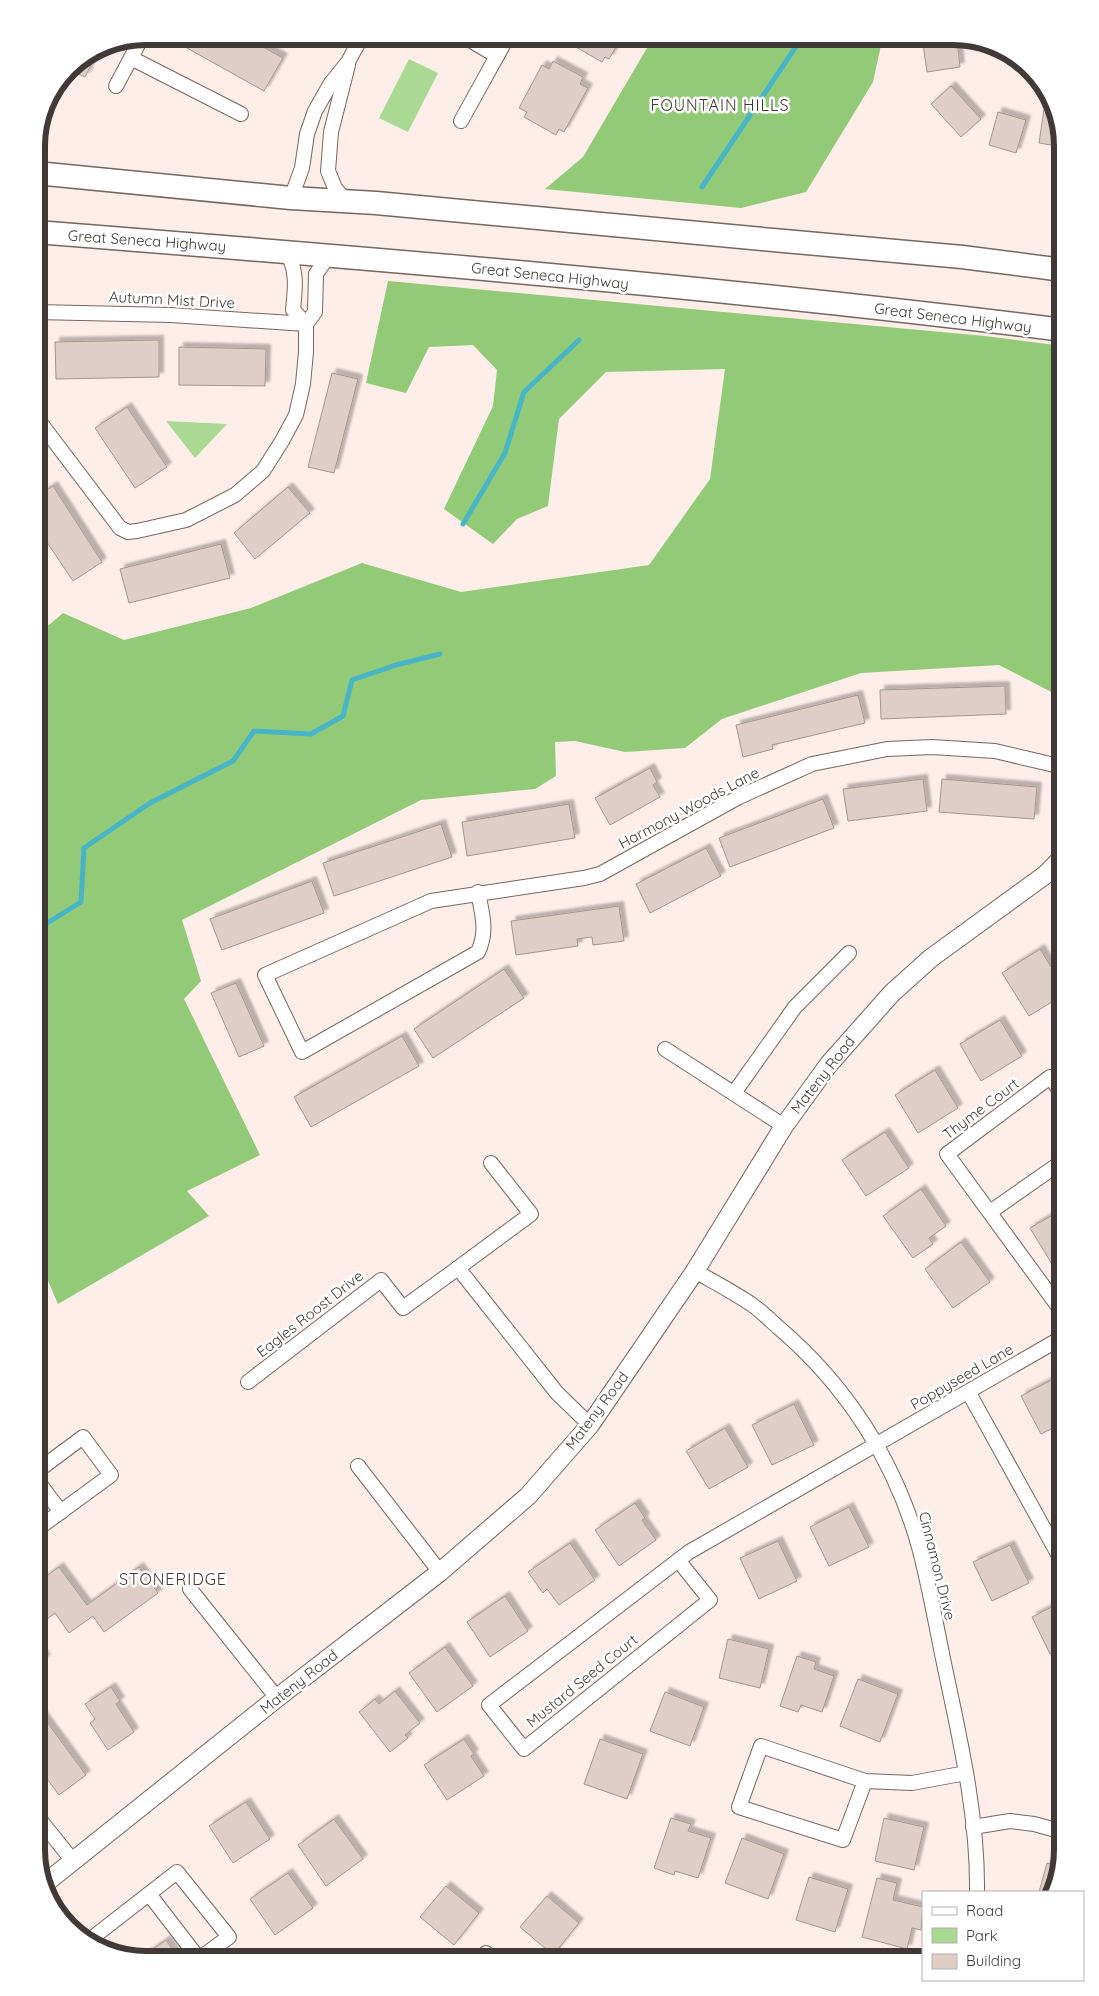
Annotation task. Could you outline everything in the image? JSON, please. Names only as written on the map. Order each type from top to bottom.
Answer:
[{"type":"main road","points":[[45,174],[291,198],[346,201],[962,257],[1054,269]]},
{"type":"main road","name":"Great Seneca Highway","points":[[45,233],[340,256],[807,301],[1054,329]]},
{"type":"street","points":[[116,86],[138,45]]},
{"type":"street","points":[[291,198],[302,168],[307,134],[314,111],[348,62],[357,45]]},
{"type":"street","points":[[478,45],[497,56]]},
{"type":"street","points":[[461,121],[503,45]]},
{"type":"street","points":[[131,58],[241,114]]},
{"type":"street","points":[[346,201],[335,188],[328,171],[331,132],[348,62]]},
{"type":"street","points":[[286,252],[295,272],[293,310],[306,324]]},
{"type":"street","points":[[45,429],[120,528],[128,532],[137,532],[186,520],[235,495],[262,471],[282,441],[296,415],[303,384],[306,324],[315,312],[316,274],[327,258],[340,256]]},
{"type":"street","name":"Autumn Mist Drive","points":[[45,312],[171,315],[306,324]]},
{"type":"street","name":"Harmony Woods Lane","points":[[478,892],[484,926],[484,940],[478,952],[302,1052],[265,975],[431,900],[478,892],[584,878],[600,874],[739,797],[812,764],[887,749],[932,747],[995,751],[1054,765]]},
{"type":"street","name":"Mateny Road","points":[[49,1880],[277,1698],[440,1572],[528,1496],[590,1425],[696,1271],[784,1126],[829,1064],[892,993],[931,958],[1045,875],[1054,866]]},
{"type":"street","points":[[734,1093],[794,1007],[850,953]]},
{"type":"street","points":[[665,1049],[784,1126]]},
{"type":"street","name":"Thyme Court","points":[[1054,1083],[1050,1077],[947,1154],[1054,1301]]},
{"type":"street","name":"Eagles Roost Drive","points":[[248,1382],[381,1280],[403,1308],[531,1214],[491,1163]]},
{"type":"street","points":[[990,1212],[1054,1167]]},
{"type":"street","points":[[458,1268],[557,1393],[590,1425]]},
{"type":"street","name":"Cinnamon Drive","points":[[696,1271],[752,1304],[798,1344],[844,1395],[877,1444],[904,1502],[919,1547],[966,1773],[977,1861],[977,1891]]},
{"type":"street","name":"Poppyseed Lane","points":[[877,1444],[1054,1343]]},
{"type":"street","points":[[969,1393],[1054,1547]]},
{"type":"street","points":[[45,1465],[83,1437],[111,1475],[45,1524]]},
{"type":"street","name":"Mustard Seed Court","points":[[678,1560],[710,1600],[524,1749],[489,1705],[678,1560],[689,1552],[877,1444]]},
{"type":"street","points":[[358,1466],[440,1572]]},
{"type":"street","points":[[45,1491],[61,1512]]},
{"type":"street","points":[[190,1589],[277,1698]]},
{"type":"street","points":[[865,1781],[843,1840],[739,1807],[761,1746],[865,1781],[912,1783],[966,1773]]},
{"type":"street","points":[[973,1827],[1010,1821],[1054,1826]]},
{"type":"street","points":[[45,1826],[73,1860]]},
{"type":"street","points":[[94,1936],[177,1872],[229,1937],[210,1951]]},
{"type":"street","points":[[148,1894],[193,1951]]},
{"type":"green space","points":[[649,45],[881,45],[873,82],[806,192],[741,208],[545,189],[583,157]]},
{"type":"green space","points":[[409,59],[438,73],[408,132],[379,118]]},
{"type":"green space","points":[[388,281],[985,336],[1054,345],[1054,693],[999,665],[861,673],[722,719],[685,748],[625,752],[575,741],[555,742],[556,776],[535,789],[421,800],[182,920],[201,981],[184,999],[260,1155],[187,1191],[209,1216],[58,1304],[45,1274],[45,628],[63,613],[124,640],[251,608],[362,563],[461,592],[649,565],[710,479],[725,369],[606,372],[559,419],[548,506],[517,519],[493,544],[444,509],[493,406],[497,370],[473,345],[429,347],[406,393],[366,383]]},
{"type":"green space","points":[[166,421],[227,424],[195,458]]},
{"type":"building","points":[[182,45],[259,45],[283,58],[264,91]]},
{"type":"building","points":[[572,45],[617,45],[609,59],[605,57],[602,62]]},
{"type":"building","points":[[923,45],[958,45],[960,67],[927,72]]},
{"type":"building","points":[[94,60],[85,77],[77,73]]},
{"type":"building","points":[[553,61],[583,77],[580,84],[588,88],[564,132],[559,129],[556,135],[524,117],[527,112],[519,108],[542,65],[549,69]]},
{"type":"building","points":[[951,86],[981,119],[961,137],[931,104]]},
{"type":"building","points":[[1044,109],[1047,109],[1051,120],[1054,146],[1039,143]]},
{"type":"building","points":[[998,112],[1026,120],[1016,153],[989,145]]},
{"type":"building","points":[[159,340],[159,377],[56,379],[55,342]]},
{"type":"building","points":[[179,347],[266,349],[265,386],[179,385]]},
{"type":"building","points":[[332,373],[358,379],[334,473],[308,467]]},
{"type":"building","points":[[127,407],[167,467],[135,488],[95,428]]},
{"type":"building","points":[[53,486],[102,562],[73,581],[45,539],[45,491]]},
{"type":"building","points":[[288,487],[310,513],[255,559],[234,533]]},
{"type":"building","points":[[221,544],[230,578],[129,603],[120,569]]},
{"type":"building","points":[[1005,686],[1006,714],[881,719],[880,690]]},
{"type":"building","points":[[858,695],[865,723],[772,745],[773,749],[743,757],[736,725]]},
{"type":"building","points":[[650,768],[657,782],[653,785],[660,797],[610,825],[595,798]]},
{"type":"building","points":[[923,779],[927,811],[848,821],[843,789]]},
{"type":"building","points":[[942,779],[1037,787],[1034,819],[939,812]]},
{"type":"building","points":[[823,799],[834,828],[730,867],[719,838]]},
{"type":"building","points":[[569,804],[575,838],[467,856],[462,822]]},
{"type":"building","points":[[441,824],[452,857],[334,896],[323,863]]},
{"type":"building","points":[[706,848],[721,876],[650,913],[636,884]]},
{"type":"building","points":[[312,881],[324,913],[222,950],[210,919]]},
{"type":"building","points":[[619,906],[624,941],[593,945],[592,937],[577,939],[578,946],[516,955],[511,921]]},
{"type":"building","points":[[1040,949],[1054,972],[1054,1001],[1029,1016],[1002,973]]},
{"type":"building","points":[[504,969],[524,998],[433,1058],[414,1029]]},
{"type":"building","points":[[236,983],[264,1046],[239,1057],[211,993]]},
{"type":"building","points":[[1000,1020],[1022,1056],[981,1081],[960,1044]]},
{"type":"building","points":[[402,1036],[419,1066],[311,1127],[294,1097]]},
{"type":"building","points":[[935,1070],[958,1108],[918,1133],[895,1095]]},
{"type":"building","points":[[885,1132],[909,1168],[866,1196],[842,1160]]},
{"type":"building","points":[[921,1189],[946,1226],[929,1238],[933,1244],[913,1258],[883,1216]]},
{"type":"building","points":[[1054,1214],[1054,1267],[1030,1228]]},
{"type":"building","points":[[961,1242],[990,1282],[953,1308],[925,1269]]},
{"type":"building","points":[[1054,1379],[1054,1428],[1041,1434],[1021,1396]]},
{"type":"building","points":[[794,1404],[814,1445],[772,1465],[752,1425]]},
{"type":"building","points":[[725,1428],[748,1467],[709,1489],[686,1451]]},
{"type":"building","points":[[635,1503],[645,1518],[642,1520],[656,1540],[619,1566],[595,1530]]},
{"type":"building","points":[[849,1507],[869,1547],[829,1566],[810,1527]]},
{"type":"building","points":[[778,1541],[797,1581],[759,1599],[740,1558]]},
{"type":"building","points":[[570,1543],[595,1580],[559,1605],[547,1589],[543,1593],[528,1572]]},
{"type":"building","points":[[1010,1545],[1029,1583],[992,1601],[973,1562]]},
{"type":"building","points":[[59,1567],[87,1605],[139,1567],[158,1593],[104,1632],[93,1616],[69,1633],[55,1613],[47,1619],[45,1616],[45,1577]]},
{"type":"building","points":[[505,1596],[528,1631],[490,1657],[467,1622]]},
{"type":"building","points":[[1054,1606],[1054,1652],[1050,1654],[1032,1617]]},
{"type":"building","points":[[728,1639],[769,1649],[760,1688],[719,1678]]},
{"type":"building","points":[[445,1647],[473,1686],[437,1712],[409,1673]]},
{"type":"building","points":[[797,1656],[816,1662],[814,1669],[834,1676],[822,1712],[801,1705],[798,1712],[780,1706]]},
{"type":"building","points":[[858,1679],[898,1694],[880,1742],[840,1726]]},
{"type":"building","points":[[111,1687],[120,1701],[116,1704],[134,1732],[108,1750],[90,1723],[95,1719],[85,1704]]},
{"type":"building","points":[[395,1691],[420,1723],[405,1735],[408,1738],[390,1752],[359,1712],[375,1699],[379,1704]]},
{"type":"building","points":[[665,1692],[704,1707],[690,1746],[650,1731]]},
{"type":"building","points":[[45,1719],[86,1775],[59,1795],[45,1776]]},
{"type":"building","points":[[464,1739],[474,1754],[471,1756],[484,1776],[447,1800],[424,1765]]},
{"type":"building","points":[[600,1739],[643,1754],[627,1799],[584,1784]]},
{"type":"building","points":[[246,1802],[270,1839],[233,1863],[209,1826]]},
{"type":"building","points":[[671,1818],[691,1824],[688,1831],[711,1838],[698,1878],[675,1871],[674,1875],[654,1868]]},
{"type":"building","points":[[884,1818],[924,1827],[914,1870],[875,1861]]},
{"type":"building","points":[[334,1819],[363,1859],[326,1886],[298,1845]]},
{"type":"building","points":[[742,1838],[784,1854],[768,1899],[725,1883]]},
{"type":"building","points":[[1047,1863],[1053,1865],[1045,1891],[1039,1891]]},
{"type":"building","points":[[288,1873],[313,1908],[275,1935],[250,1899]]},
{"type":"building","points":[[809,1877],[848,1889],[835,1932],[796,1920]]},
{"type":"building","points":[[877,1878],[897,1883],[893,1900],[922,1907],[921,1930],[912,1928],[907,1949],[862,1937]]},
{"type":"building","points":[[446,1886],[479,1913],[454,1945],[420,1917]]},
{"type":"building","points":[[547,1896],[579,1923],[556,1951],[548,1951],[520,1927]]},
{"type":"building","points":[[166,1940],[174,1951],[150,1951]]},
{"type":"waterway","points":[[702,187],[797,45]]},
{"type":"waterway","points":[[463,524],[505,453],[524,392],[579,340]]},
{"type":"waterway","points":[[45,924],[81,902],[84,848],[150,803],[233,761],[254,731],[311,734],[343,716],[352,680],[396,665],[440,654]]},
{"type":"district","name":"FOUNTAIN HILLS","points":[[720,105]]},
{"type":"district","name":"STONERIDGE","points":[[173,1579]]}]
